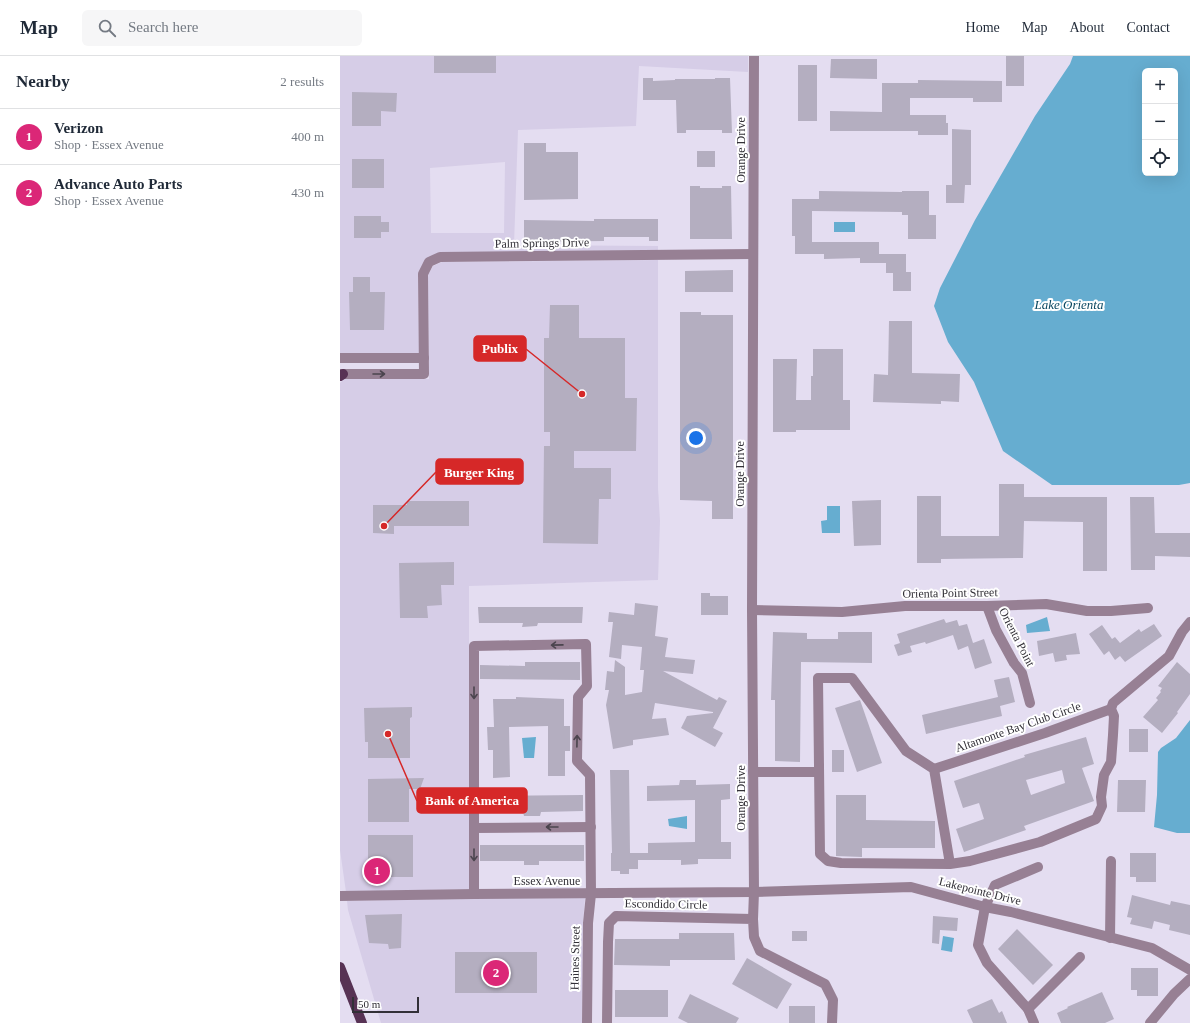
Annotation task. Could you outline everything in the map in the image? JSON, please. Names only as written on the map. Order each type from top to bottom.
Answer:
[{"type":"main road","points":[[340,967],[362,1023]]},
{"type":"street","name":"Orange Drive","points":[[754,56],[752,610],[754,892]]},
{"type":"street","name":"Palm Springs Drive","points":[[341,375],[424,374],[423,274],[429,262],[440,258],[753,254]]},
{"type":"street","points":[[340,358],[424,358]]},
{"type":"street","name":"Orienta Point Street","points":[[752,610],[842,612],[904,606],[1046,604],[1095,611],[1148,608]]},
{"type":"street","name":"Orienta Point","points":[[987,606],[996,630],[1022,673],[1030,703]]},
{"type":"street","name":"Altamonte Bay Club Circle","points":[[934,769],[1045,733],[1111,709],[1113,703],[1169,656],[1182,632],[1190,622]]},
{"type":"street","name":"Haines Street","points":[[474,828],[474,646],[586,644],[587,686],[578,697],[577,761],[590,775],[591,894],[588,923],[587,1023]]},
{"type":"street","points":[[950,864],[934,769],[906,751],[852,678],[818,678],[820,854],[828,861],[841,863],[950,864],[970,861],[1040,842],[1096,820],[1102,806],[1101,796],[1104,775],[1111,762],[1114,716],[1111,709]]},
{"type":"street","points":[[753,772],[820,772]]},
{"type":"street","points":[[474,894],[474,828],[591,827]]},
{"type":"street","points":[[1110,938],[1112,861]]},
{"type":"street","points":[[1034,1023],[1028,1009],[987,963],[978,945],[985,907],[995,885],[1038,867]]},
{"type":"street","name":"Lakepointe Drive","points":[[754,892],[911,887],[985,907],[1011,912],[1152,948],[1190,970]]},
{"type":"street","points":[[754,892],[754,937],[760,951],[825,984],[833,1000],[832,1023]]},
{"type":"street","name":"Essex Avenue","points":[[340,896],[754,892]]},
{"type":"street","name":"Escondido Circle","points":[[607,1023],[609,923],[616,916],[753,919]]},
{"type":"street","points":[[1028,1009],[1080,957]]},
{"type":"street","points":[[1150,1023],[1174,994],[1190,979]]},
{"type":"shaded area","points":[[340,56],[748,56],[748,72],[639,66],[636,126],[518,130],[514,245],[658,246],[658,251],[440,253],[418,274],[419,354],[340,353]],"holes":[[[505,162],[504,233],[431,233],[430,168]]]},
{"type":"shaded area","points":[[658,260],[658,488],[660,521],[658,580],[469,586],[469,889],[346,892],[340,850],[340,383],[345,378],[429,379],[428,275],[433,266],[442,262]]},
{"type":"shaded area","points":[[474,898],[585,898],[583,922],[582,1023],[381,1023],[348,910],[347,901]]},
{"type":"water","name":"Lake Orienta","points":[[1073,56],[1190,56],[1190,483],[1179,485],[1052,485],[1003,451],[974,382],[948,342],[934,306],[940,288],[975,220],[1035,116],[1070,64]]},
{"type":"water","points":[[834,222],[855,222],[855,232],[834,232]]},
{"type":"water","points":[[827,506],[840,506],[840,533],[822,533],[821,521],[827,520]]},
{"type":"water","points":[[1047,617],[1050,631],[1027,633],[1026,625]]},
{"type":"water","points":[[1190,720],[1190,833],[1177,833],[1154,827],[1157,795],[1158,752],[1161,748],[1176,738]]},
{"type":"water","points":[[536,737],[534,758],[524,758],[522,738]]},
{"type":"water","points":[[687,816],[687,829],[669,826],[668,819]]},
{"type":"water","points":[[943,936],[954,938],[952,952],[941,950]]},
{"type":"building","points":[[434,56],[496,56],[496,73],[434,73]]},
{"type":"building","points":[[1006,56],[1024,56],[1024,86],[1006,86]]},
{"type":"building","points":[[831,59],[877,59],[877,79],[830,78]]},
{"type":"building","points":[[798,65],[817,65],[817,121],[798,121]]},
{"type":"building","points":[[643,78],[653,78],[653,81],[730,78],[732,133],[722,133],[722,130],[686,130],[686,133],[677,133],[676,100],[643,100]]},
{"type":"building","points":[[918,80],[1002,81],[1002,102],[973,102],[973,98],[910,98],[910,115],[946,115],[948,135],[918,135],[918,131],[830,131],[830,111],[882,112],[882,83],[918,83]]},
{"type":"building","points":[[352,92],[397,93],[396,112],[381,111],[381,126],[352,126]]},
{"type":"building","points":[[952,129],[971,130],[971,185],[965,185],[964,203],[946,203],[946,185],[952,185]]},
{"type":"building","points":[[524,143],[546,143],[546,152],[578,152],[578,199],[524,200]]},
{"type":"building","points":[[697,151],[715,151],[715,167],[697,167]]},
{"type":"building","points":[[352,159],[384,159],[384,188],[352,188]]},
{"type":"building","points":[[690,186],[700,186],[700,188],[722,188],[722,186],[731,186],[732,239],[690,239]]},
{"type":"building","points":[[819,191],[929,191],[929,215],[936,215],[936,239],[908,239],[908,215],[902,215],[902,212],[812,211],[812,242],[879,242],[879,254],[906,254],[906,272],[911,272],[911,291],[893,291],[893,273],[886,273],[886,263],[860,263],[860,258],[824,259],[824,254],[795,254],[795,236],[792,236],[792,199],[819,199]]},
{"type":"building","points":[[354,216],[381,216],[381,222],[389,222],[389,232],[381,232],[381,238],[354,238]]},
{"type":"building","points":[[594,219],[658,219],[658,241],[649,241],[649,237],[604,237],[604,241],[524,242],[524,220],[594,221]]},
{"type":"building","points":[[733,270],[733,292],[685,292],[685,271]]},
{"type":"building","points":[[353,277],[370,277],[370,292],[385,292],[384,330],[350,330],[349,292],[353,292]]},
{"type":"building","points":[[550,305],[579,305],[579,338],[625,338],[625,398],[637,398],[636,451],[574,451],[574,468],[611,468],[611,499],[599,499],[598,544],[543,543],[544,446],[550,446],[550,432],[544,432],[544,338],[549,338]]},
{"type":"building","points":[[680,312],[701,312],[701,315],[733,315],[733,519],[712,519],[712,501],[680,500]]},
{"type":"building","points":[[889,321],[912,321],[912,373],[960,374],[959,402],[941,401],[941,404],[873,402],[874,374],[888,375]]},
{"type":"building","points":[[813,349],[843,349],[843,400],[850,400],[850,430],[796,430],[796,432],[773,432],[773,359],[797,359],[796,400],[811,400]]},
{"type":"building","points":[[999,484],[1024,484],[1024,497],[1107,497],[1107,571],[1083,571],[1083,522],[1024,521],[1023,558],[941,559],[941,563],[917,563],[917,496],[941,496],[941,536],[999,536]]},
{"type":"building","points":[[1130,497],[1154,497],[1155,533],[1190,533],[1190,557],[1155,556],[1155,570],[1131,570]]},
{"type":"building","points":[[881,500],[881,545],[854,546],[852,501]]},
{"type":"building","points":[[407,501],[469,501],[469,526],[394,526],[394,534],[373,533],[373,505],[407,505]]},
{"type":"building","points":[[454,562],[454,585],[441,585],[442,605],[427,606],[428,618],[400,618],[399,563]]},
{"type":"building","points":[[701,593],[710,593],[710,596],[728,596],[728,615],[701,615]]},
{"type":"building","points":[[635,603],[658,606],[655,636],[668,638],[665,657],[695,660],[693,674],[663,671],[717,700],[719,697],[727,701],[713,728],[723,733],[715,747],[681,728],[687,716],[713,712],[655,703],[652,719],[666,718],[669,735],[633,740],[633,745],[613,749],[606,705],[609,690],[605,690],[607,671],[614,672],[615,660],[625,667],[625,695],[642,692],[644,670],[640,670],[642,647],[622,645],[621,659],[609,657],[613,622],[608,622],[609,612],[634,615]]},
{"type":"building","points":[[478,607],[583,607],[582,623],[538,623],[537,626],[522,627],[523,623],[479,623]]},
{"type":"building","points":[[944,619],[946,623],[957,620],[959,626],[967,624],[973,643],[984,639],[992,663],[975,669],[968,646],[958,650],[953,635],[926,644],[925,642],[910,646],[912,652],[898,656],[894,645],[900,643],[897,634]]},
{"type":"building","points":[[1154,624],[1162,636],[1125,662],[1120,656],[1115,660],[1109,651],[1104,655],[1089,634],[1102,625],[1112,639],[1115,637],[1120,643],[1139,629],[1141,632]]},
{"type":"building","points":[[773,632],[807,633],[807,639],[838,639],[838,632],[872,632],[872,663],[801,662],[800,762],[775,761],[775,700],[771,700]]},
{"type":"building","points":[[1076,633],[1080,654],[1066,655],[1067,660],[1055,662],[1053,653],[1039,656],[1037,641]]},
{"type":"building","points":[[525,662],[580,662],[580,680],[480,679],[480,665],[525,666]]},
{"type":"building","points":[[1177,662],[1190,674],[1190,694],[1177,712],[1178,713],[1162,733],[1143,717],[1158,700],[1156,698],[1161,692],[1160,691],[1162,688],[1158,686]]},
{"type":"building","points":[[1009,677],[1015,702],[1000,706],[1002,716],[926,734],[922,715],[998,697],[994,680]]},
{"type":"building","points":[[516,697],[564,699],[564,726],[570,726],[570,751],[565,751],[565,776],[548,776],[548,726],[509,727],[510,777],[493,778],[493,750],[488,750],[487,727],[494,727],[493,699],[516,699]]},
{"type":"building","points":[[860,700],[882,763],[857,772],[835,708]]},
{"type":"building","points":[[412,707],[412,717],[410,718],[410,758],[368,758],[368,742],[365,742],[364,708]]},
{"type":"building","points":[[1129,729],[1148,729],[1148,752],[1129,752]]},
{"type":"building","points":[[1086,737],[1094,764],[1082,768],[1094,801],[1024,826],[1026,830],[964,852],[956,829],[984,819],[979,803],[963,808],[954,781],[1025,757],[1024,755]],"holes":[[[1062,770],[1065,783],[1031,795],[1026,780]]]},
{"type":"building","points":[[832,750],[844,750],[844,772],[832,772]]},
{"type":"building","points":[[610,770],[629,770],[630,853],[648,853],[648,843],[695,842],[695,800],[647,801],[647,786],[679,785],[680,780],[696,780],[696,785],[730,784],[730,799],[721,800],[721,842],[731,842],[731,859],[698,859],[698,864],[681,865],[681,860],[638,860],[638,869],[629,869],[629,874],[620,874],[620,871],[611,871]]},
{"type":"building","points":[[424,778],[420,789],[409,789],[409,822],[368,822],[368,779]]},
{"type":"building","points":[[1118,780],[1146,780],[1145,812],[1117,812]]},
{"type":"building","points":[[583,795],[583,811],[541,812],[540,816],[524,816],[523,812],[480,812],[480,796]]},
{"type":"building","points":[[836,795],[866,795],[866,820],[935,821],[935,848],[862,848],[862,857],[836,856]]},
{"type":"building","points":[[368,835],[413,835],[413,877],[368,877]]},
{"type":"building","points":[[480,845],[584,845],[584,861],[539,861],[539,865],[524,865],[524,861],[480,861]]},
{"type":"building","points":[[1130,853],[1156,853],[1156,882],[1136,882],[1136,877],[1130,877]]},
{"type":"building","points":[[1132,895],[1170,905],[1171,901],[1190,905],[1190,935],[1169,930],[1170,925],[1154,921],[1152,929],[1130,924],[1132,918],[1127,917]]},
{"type":"building","points":[[402,914],[401,948],[389,949],[388,944],[369,943],[365,915]]},
{"type":"building","points":[[933,916],[958,918],[957,931],[940,930],[939,944],[932,943]]},
{"type":"building","points":[[1017,929],[1053,965],[1033,985],[998,949]]},
{"type":"building","points":[[792,931],[807,931],[807,941],[792,941]]},
{"type":"building","points":[[679,933],[734,933],[735,960],[670,960],[670,966],[614,965],[615,939],[679,939]]},
{"type":"building","points":[[455,952],[537,952],[537,993],[455,993]]},
{"type":"building","points":[[747,958],[792,984],[777,1009],[732,984]]},
{"type":"building","points":[[1131,968],[1158,968],[1158,996],[1137,996],[1137,990],[1131,990]]},
{"type":"building","points":[[615,990],[668,990],[668,1017],[615,1017]]},
{"type":"building","points":[[1102,992],[1114,1019],[1105,1023],[1061,1023],[1057,1013],[1068,1008],[1067,1007]]},
{"type":"building","points":[[690,994],[739,1018],[736,1023],[688,1023],[678,1018]]},
{"type":"building","points":[[992,999],[999,1013],[1002,1011],[1007,1023],[973,1023],[967,1010]]},
{"type":"building","points":[[789,1006],[815,1006],[815,1023],[789,1023]]},
{"type":"place","name":"Publix","points":[[582,394]]},
{"type":"place","name":"Burger King","points":[[384,526]]},
{"type":"place","name":"Bank of America","points":[[388,734]]},
{"type":"place","name":"Verizon","points":[[377,871]]},
{"type":"place","name":"Advance Auto Parts","points":[[496,973]]}]
